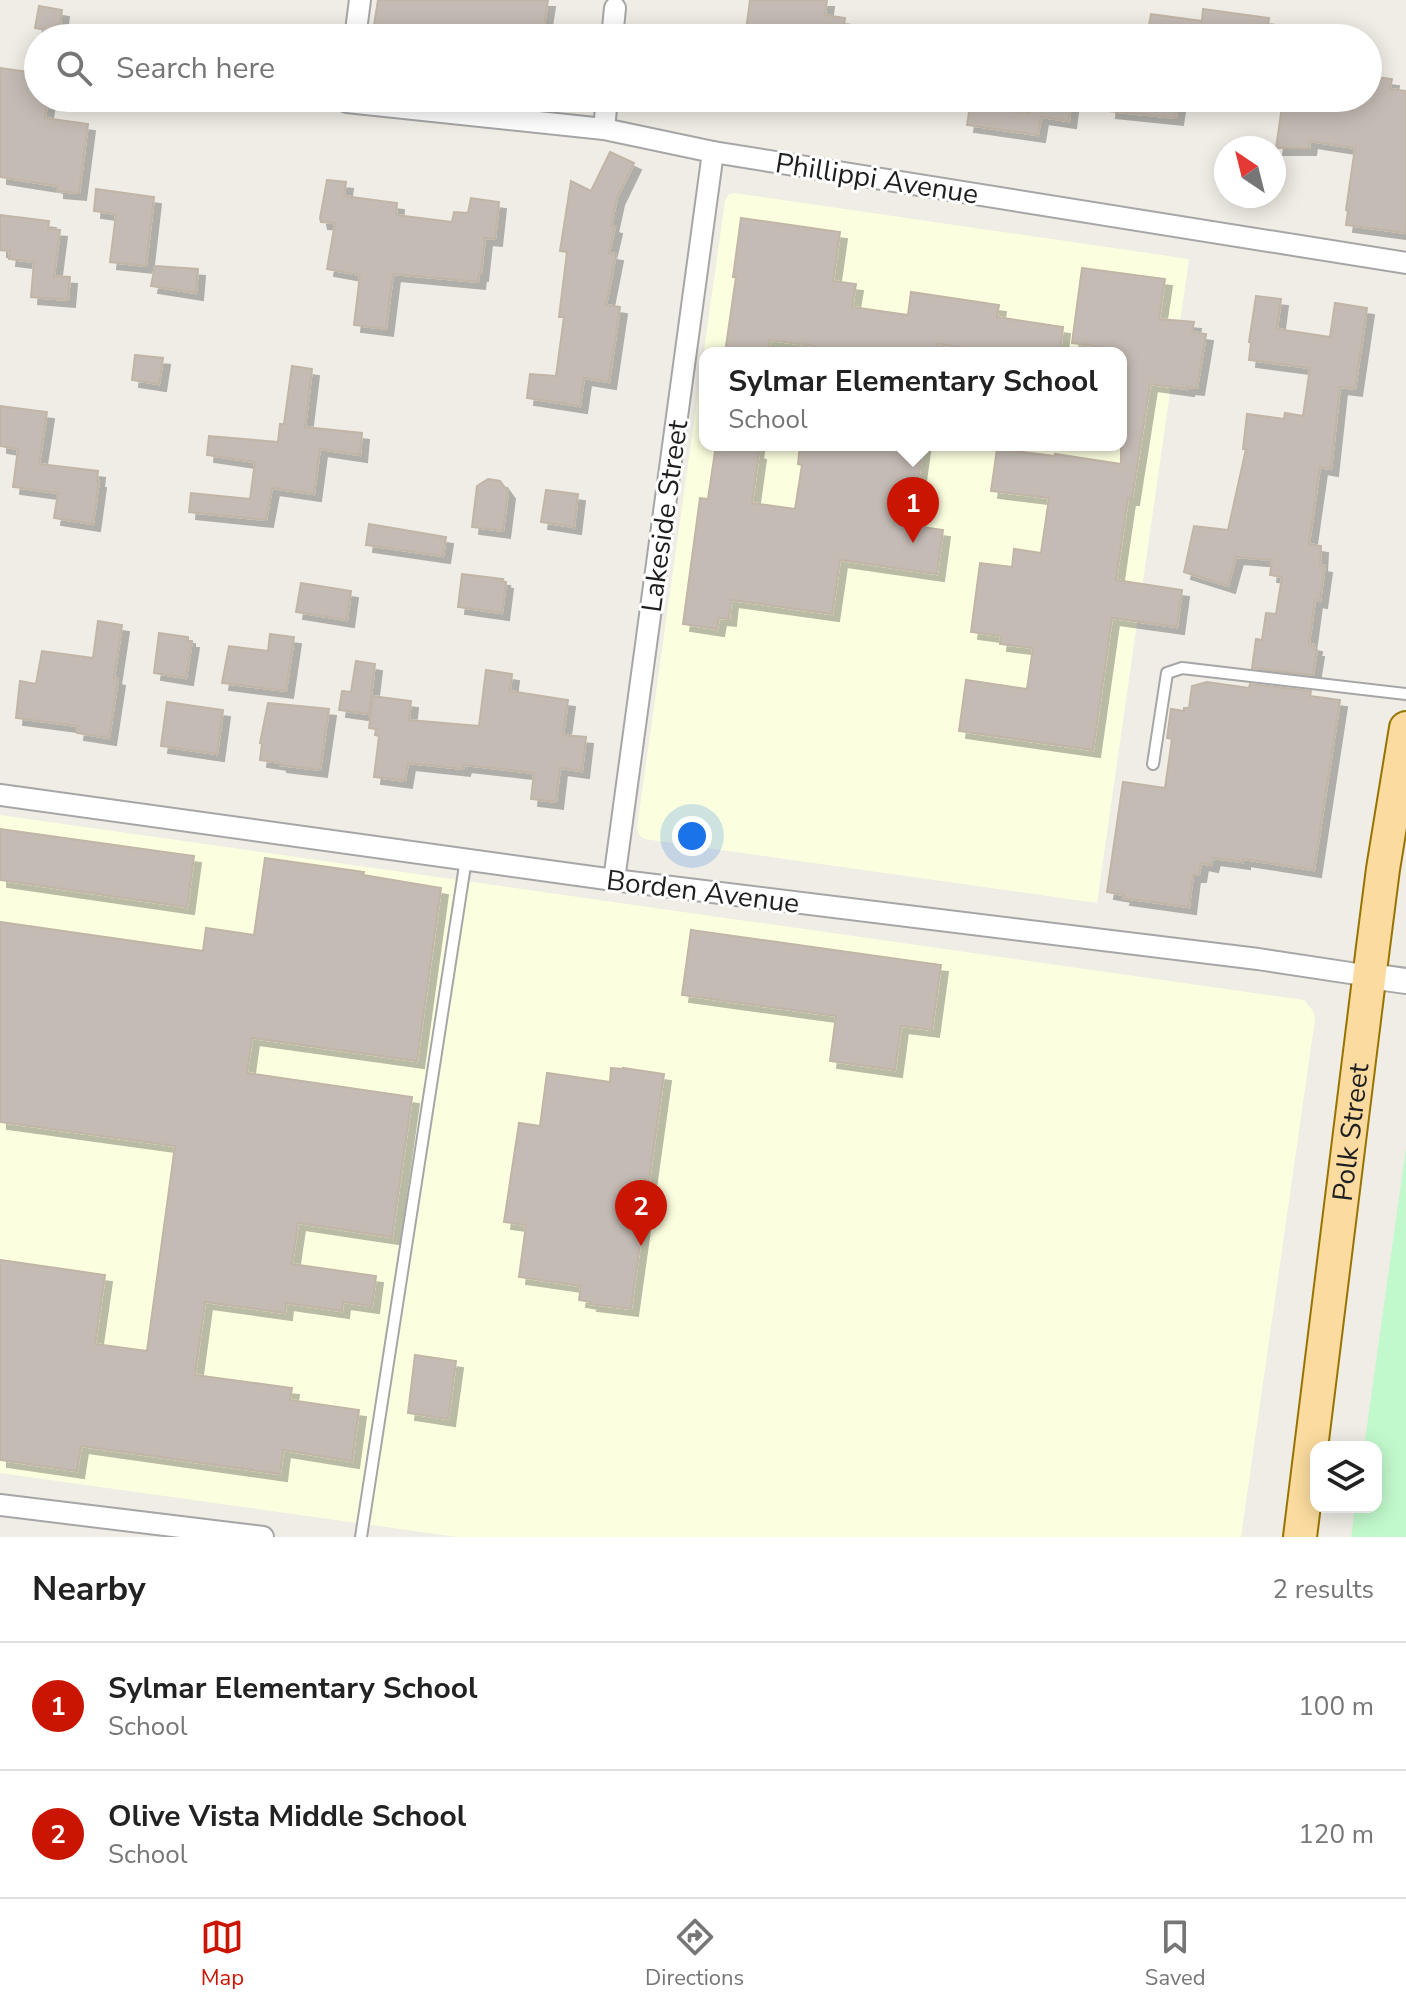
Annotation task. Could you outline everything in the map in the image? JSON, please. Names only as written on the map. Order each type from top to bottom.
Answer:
[{"type":"main road","name":"Polk Street","points":[[1300,1537],[1383,869],[1406,728]]},
{"type":"street","points":[[357,24],[360,0]]},
{"type":"street","points":[[613,24],[615,8]]},
{"type":"street","name":"Phillippi Avenue","points":[[453,112],[604,129],[713,152],[1406,263]]},
{"type":"street","points":[[604,129],[606,112]]},
{"type":"street","name":"Lakeside Street","points":[[614,880],[713,152]]},
{"type":"street","name":"Borden Avenue","points":[[0,795],[614,880],[1242,957],[1406,981]]},
{"type":"street","points":[[0,1505],[263,1537]]},
{"type":"lane","points":[[1153,764],[1167,673],[1182,668],[1406,694]]},
{"type":"lane","points":[[361,1537],[466,859]]},
{"type":"shaded area","points":[[735,193],[1189,259],[1097,903],[644,839],[639,835],[637,828],[699,386],[699,451],[1127,451],[1127,347],[705,347],[725,201],[729,194]]},
{"type":"shaded area","points":[[0,815],[1304,1000],[1315,1019],[1241,1537],[457,1537],[0,1473]]},
{"type":"green space","points":[[1406,1148],[1406,1537],[1351,1537],[1354,1513],[1382,1513],[1382,1441],[1365,1441]]},
{"type":"building","points":[[378,0],[548,0],[544,24],[374,24]]},
{"type":"building","points":[[750,0],[827,0],[825,15],[845,18],[844,24],[747,24]]},
{"type":"building","points":[[39,6],[62,10],[60,24],[36,24]]},
{"type":"building","points":[[1203,9],[1269,18],[1268,24],[1149,24],[1151,14],[1202,21]]},
{"type":"building","points":[[0,68],[24,71],[24,112],[46,112],[45,118],[88,124],[79,193],[57,191],[57,186],[0,177]]},
{"type":"building","points":[[1382,78],[1392,79],[1390,89],[1406,91],[1406,233],[1346,225],[1355,148],[1310,141],[1309,148],[1286,148],[1286,136],[1278,136],[1281,112],[1382,112]]},
{"type":"building","points":[[969,112],[1070,112],[1069,121],[1041,117],[1038,135],[967,125]]},
{"type":"building","points":[[1119,112],[1177,112],[1176,118]]},
{"type":"building","points":[[610,152],[634,163],[617,198],[611,226],[615,227],[609,253],[616,254],[606,305],[620,307],[609,382],[584,378],[580,406],[527,398],[530,374],[556,376],[564,317],[559,317],[567,252],[560,251],[571,181],[591,191]]},
{"type":"building","points":[[327,180],[346,182],[344,196],[397,203],[396,215],[452,222],[454,212],[468,213],[471,198],[499,202],[495,239],[485,238],[478,282],[393,274],[386,329],[354,325],[360,275],[327,269],[335,223],[321,222],[320,218]]},
{"type":"building","points":[[96,189],[154,197],[146,266],[110,262],[116,214],[94,211]]},
{"type":"building","points":[[0,215],[49,221],[48,229],[60,230],[54,276],[70,277],[68,300],[31,297],[34,262],[9,259],[10,251],[0,250]]},
{"type":"building","points":[[741,218],[840,232],[833,281],[856,284],[852,307],[908,315],[911,292],[999,305],[997,317],[1063,327],[1061,347],[958,347],[938,344],[938,347],[814,347],[770,340],[769,347],[726,347],[736,277],[733,277]]},
{"type":"building","points":[[155,266],[198,269],[196,293],[151,286]]},
{"type":"building","points":[[1082,268],[1165,279],[1159,319],[1194,322],[1192,332],[1206,334],[1197,388],[1150,384],[1116,580],[1182,590],[1177,627],[1112,618],[1093,750],[959,731],[966,680],[1027,689],[1033,648],[1000,644],[1001,636],[971,632],[980,563],[1012,567],[1014,549],[1041,553],[1049,498],[991,491],[997,451],[1055,454],[1121,464],[1121,451],[1127,451],[1127,347],[1072,343]]},
{"type":"building","points":[[1256,296],[1281,299],[1277,329],[1330,337],[1335,303],[1367,308],[1355,389],[1340,387],[1331,469],[1320,467],[1309,544],[1321,546],[1320,565],[1325,566],[1320,601],[1315,600],[1309,644],[1315,645],[1314,650],[1317,650],[1313,675],[1252,668],[1256,639],[1262,640],[1266,613],[1276,614],[1282,577],[1270,575],[1272,560],[1236,557],[1228,586],[1184,572],[1194,526],[1228,530],[1246,449],[1243,449],[1247,414],[1284,419],[1285,413],[1303,416],[1310,368],[1249,360]]},
{"type":"building","points":[[135,355],[163,358],[159,384],[132,380]]},
{"type":"building","points":[[292,366],[312,369],[305,427],[362,433],[360,455],[320,449],[314,494],[272,488],[266,520],[189,512],[191,493],[250,499],[255,462],[207,455],[209,436],[278,442],[280,424],[284,424]]},
{"type":"building","points":[[0,406],[47,412],[39,464],[98,471],[93,524],[54,518],[58,493],[13,487],[18,449],[0,446]]},
{"type":"building","points":[[715,451],[759,453],[752,503],[795,509],[802,465],[798,464],[799,451],[922,451],[909,525],[943,530],[937,574],[840,560],[832,614],[731,600],[729,619],[719,618],[717,629],[683,624],[700,498],[708,499]]},
{"type":"building","points":[[488,479],[500,481],[508,492],[503,531],[472,527],[477,486]]},
{"type":"building","points":[[546,490],[578,494],[574,527],[541,522]]},
{"type":"building","points":[[369,524],[446,537],[443,556],[366,545]]},
{"type":"building","points":[[462,574],[503,579],[506,582],[502,613],[458,607]]},
{"type":"building","points":[[301,583],[351,591],[347,620],[296,612]]},
{"type":"building","points":[[98,621],[122,625],[109,738],[77,733],[78,726],[16,718],[20,681],[36,684],[42,651],[93,658]]},
{"type":"building","points":[[159,633],[188,637],[188,641],[192,641],[186,678],[154,673]]},
{"type":"building","points":[[270,634],[294,637],[286,691],[222,683],[229,646],[268,651]]},
{"type":"building","points":[[356,661],[375,664],[369,714],[339,710],[342,691],[351,692]]},
{"type":"building","points":[[486,670],[512,674],[510,691],[568,700],[563,735],[586,737],[582,771],[560,768],[556,802],[531,799],[534,773],[464,765],[463,769],[408,763],[405,781],[374,777],[379,736],[375,735],[376,729],[369,728],[373,696],[411,701],[409,720],[479,726]]},
{"type":"building","points":[[1207,682],[1311,691],[1310,696],[1340,700],[1314,870],[1243,859],[1243,862],[1213,858],[1211,865],[1201,863],[1199,875],[1193,875],[1189,907],[1123,898],[1124,895],[1107,892],[1123,782],[1165,788],[1172,739],[1167,738],[1171,709],[1184,711],[1184,708],[1189,708],[1192,686]]},
{"type":"building","points":[[167,702],[223,710],[217,754],[161,746]]},
{"type":"building","points":[[268,703],[329,709],[320,770],[260,760]]},
{"type":"building","points":[[0,829],[194,856],[187,907],[0,880]]},
{"type":"building","points":[[265,858],[364,872],[363,875],[441,888],[417,1061],[252,1038],[247,1073],[412,1097],[392,1237],[298,1223],[292,1264],[376,1276],[372,1306],[343,1302],[342,1311],[286,1303],[285,1313],[205,1302],[195,1375],[292,1388],[290,1400],[359,1410],[352,1461],[283,1450],[280,1474],[81,1446],[77,1471],[0,1460],[0,1260],[105,1275],[95,1344],[147,1351],[175,1146],[0,1122],[0,922],[203,951],[206,928],[254,935]]},
{"type":"building","points":[[691,930],[941,965],[932,1030],[901,1026],[895,1070],[830,1061],[836,1016],[682,995]]},
{"type":"building","points":[[611,1068],[664,1074],[631,1309],[579,1300],[581,1286],[519,1277],[526,1225],[504,1222],[519,1123],[540,1126],[547,1073],[610,1082]]},
{"type":"building","points":[[415,1355],[456,1361],[448,1419],[408,1413]]},
{"type":"place","name":"Sylmar Elementary School","points":[[913,543]]},
{"type":"place","name":"Olive Vista Middle School","points":[[641,1246]]}]
